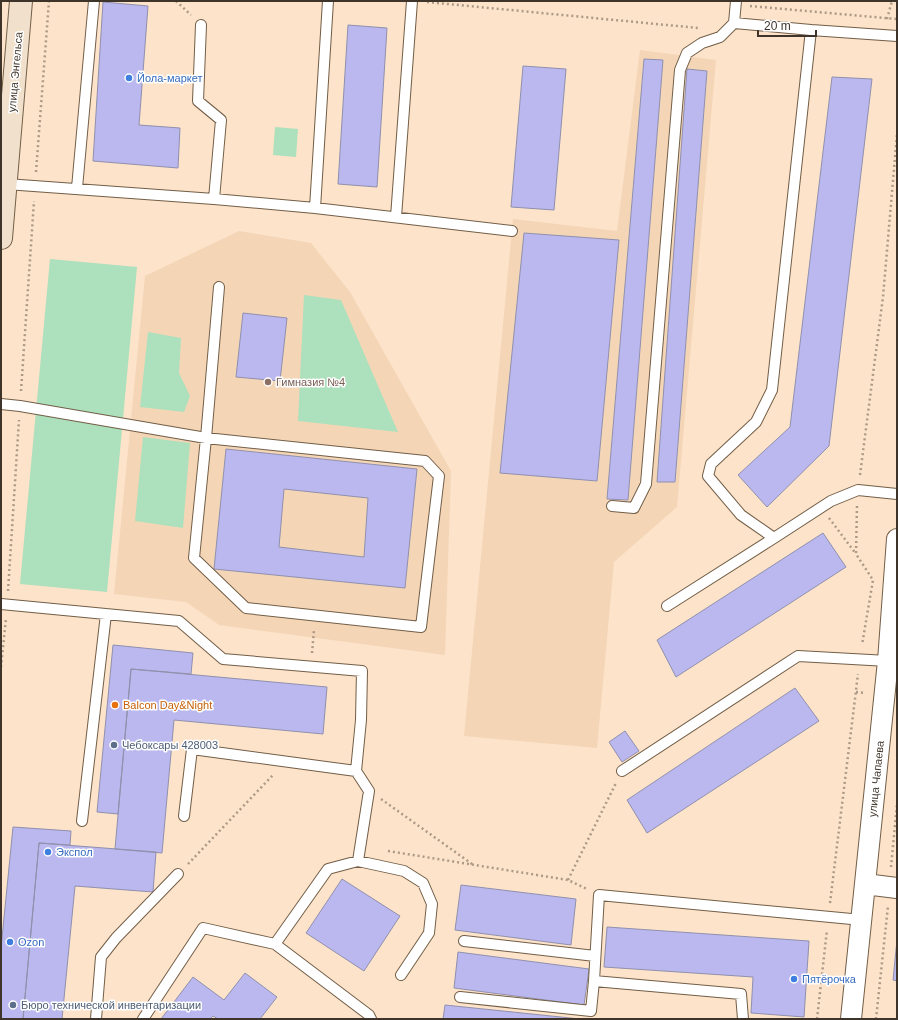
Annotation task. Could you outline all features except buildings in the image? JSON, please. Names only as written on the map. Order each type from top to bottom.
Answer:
[{"type":"street","name":"улица Энгельса","points":[[1,238],[6,184],[6,132],[21,1]]},
{"type":"street","name":"улица Чапаева","points":[[852,1019],[865,884],[892,681],[888,661],[897,539]]},
{"type":"street","points":[[865,884],[893,887]]},
{"type":"lane","points":[[77,188],[94,1]]},
{"type":"lane","points":[[315,208],[328,1]]},
{"type":"lane","points":[[396,217],[412,1]]},
{"type":"lane","points":[[612,506],[634,508],[646,484],[680,70],[687,53],[702,43],[720,37],[734,23],[736,3]]},
{"type":"lane","points":[[734,23],[892,36]]},
{"type":"lane","points":[[201,25],[198,101],[221,120],[214,199]]},
{"type":"lane","points":[[774,538],[741,515],[708,476],[711,464],[756,422],[772,390],[811,30]]},
{"type":"lane","points":[[6,184],[77,188],[315,208],[512,231]]},
{"type":"lane","points":[[1,404],[206,438],[425,461],[439,476],[421,627],[246,608],[194,558],[206,438],[219,288]]},
{"type":"lane","points":[[667,606],[831,500],[858,490],[897,494]]},
{"type":"lane","points":[[4,605],[178,621],[223,659],[362,671],[361,720],[356,771],[369,791],[358,861]]},
{"type":"lane","points":[[82,821],[106,614]]},
{"type":"lane","points":[[622,771],[798,656],[888,661]]},
{"type":"lane","points":[[184,816],[192,749],[356,771]]},
{"type":"lane","points":[[275,944],[328,869],[358,861],[404,871],[423,883],[432,904],[429,933],[401,975]]},
{"type":"lane","points":[[96,1019],[101,957],[116,938],[178,874]]},
{"type":"lane","points":[[460,997],[591,1011],[599,895],[862,920]]},
{"type":"lane","points":[[143,1019],[203,928],[275,944],[369,1015],[371,1019]]},
{"type":"lane","points":[[464,941],[595,956]]},
{"type":"lane","points":[[594,981],[740,994],[743,1019]]},
{"type":"path","points":[[1,667],[4,605],[49,1]]},
{"type":"path","points":[[176,1],[201,25]]},
{"type":"path","points":[[892,1],[887,18],[892,36]]},
{"type":"path","points":[[426,2],[726,30]]},
{"type":"path","points":[[736,3],[897,19]]},
{"type":"path","points":[[856,554],[858,490],[883,297],[897,134]]},
{"type":"path","points":[[817,1019],[859,659],[872,580],[856,554],[820,507]]},
{"type":"path","points":[[311,666],[314,616]]},
{"type":"path","points":[[178,874],[285,762]]},
{"type":"path","points":[[568,880],[622,771]]},
{"type":"path","points":[[369,791],[472,864]]},
{"type":"path","points":[[876,1019],[885,930],[893,887],[897,804]]},
{"type":"path","points":[[360,846],[568,880],[599,895]]},
{"type":"shaded area","points":[[640,50],[716,60],[677,507],[614,562],[597,748],[464,736],[513,219],[617,231]]},
{"type":"shaded area","name":"Гимназия №4","points":[[239,231],[311,243],[350,292],[451,471],[445,655],[219,625],[186,602],[114,594],[145,276]]},
{"type":"green space","points":[[275,127],[298,129],[296,157],[273,155]]},
{"type":"green space","points":[[50,259],[137,267],[107,592],[20,584]]},
{"type":"green space","points":[[304,295],[341,300],[398,432],[298,421]]},
{"type":"green space","points":[[148,332],[181,338],[179,373],[190,396],[184,412],[140,407]]},
{"type":"green space","points":[[143,437],[190,443],[183,528],[135,521]]},
{"type":"place","name":"Йола-маркет","points":[[129,78]]},
{"type":"place","name":"Гимназия №4","points":[[268,382]]},
{"type":"place","name":"Balcon Day&Night","points":[[115,705]]},
{"type":"place","name":"Чебоксары 428003","points":[[114,745]]},
{"type":"place","name":"Экспол","points":[[48,852]]},
{"type":"place","name":"Ozon","points":[[10,942]]},
{"type":"place","name":"Пятёрочка","points":[[794,979]]},
{"type":"place","name":"Бюро технической инвентаризации","points":[[13,1005]]}]
